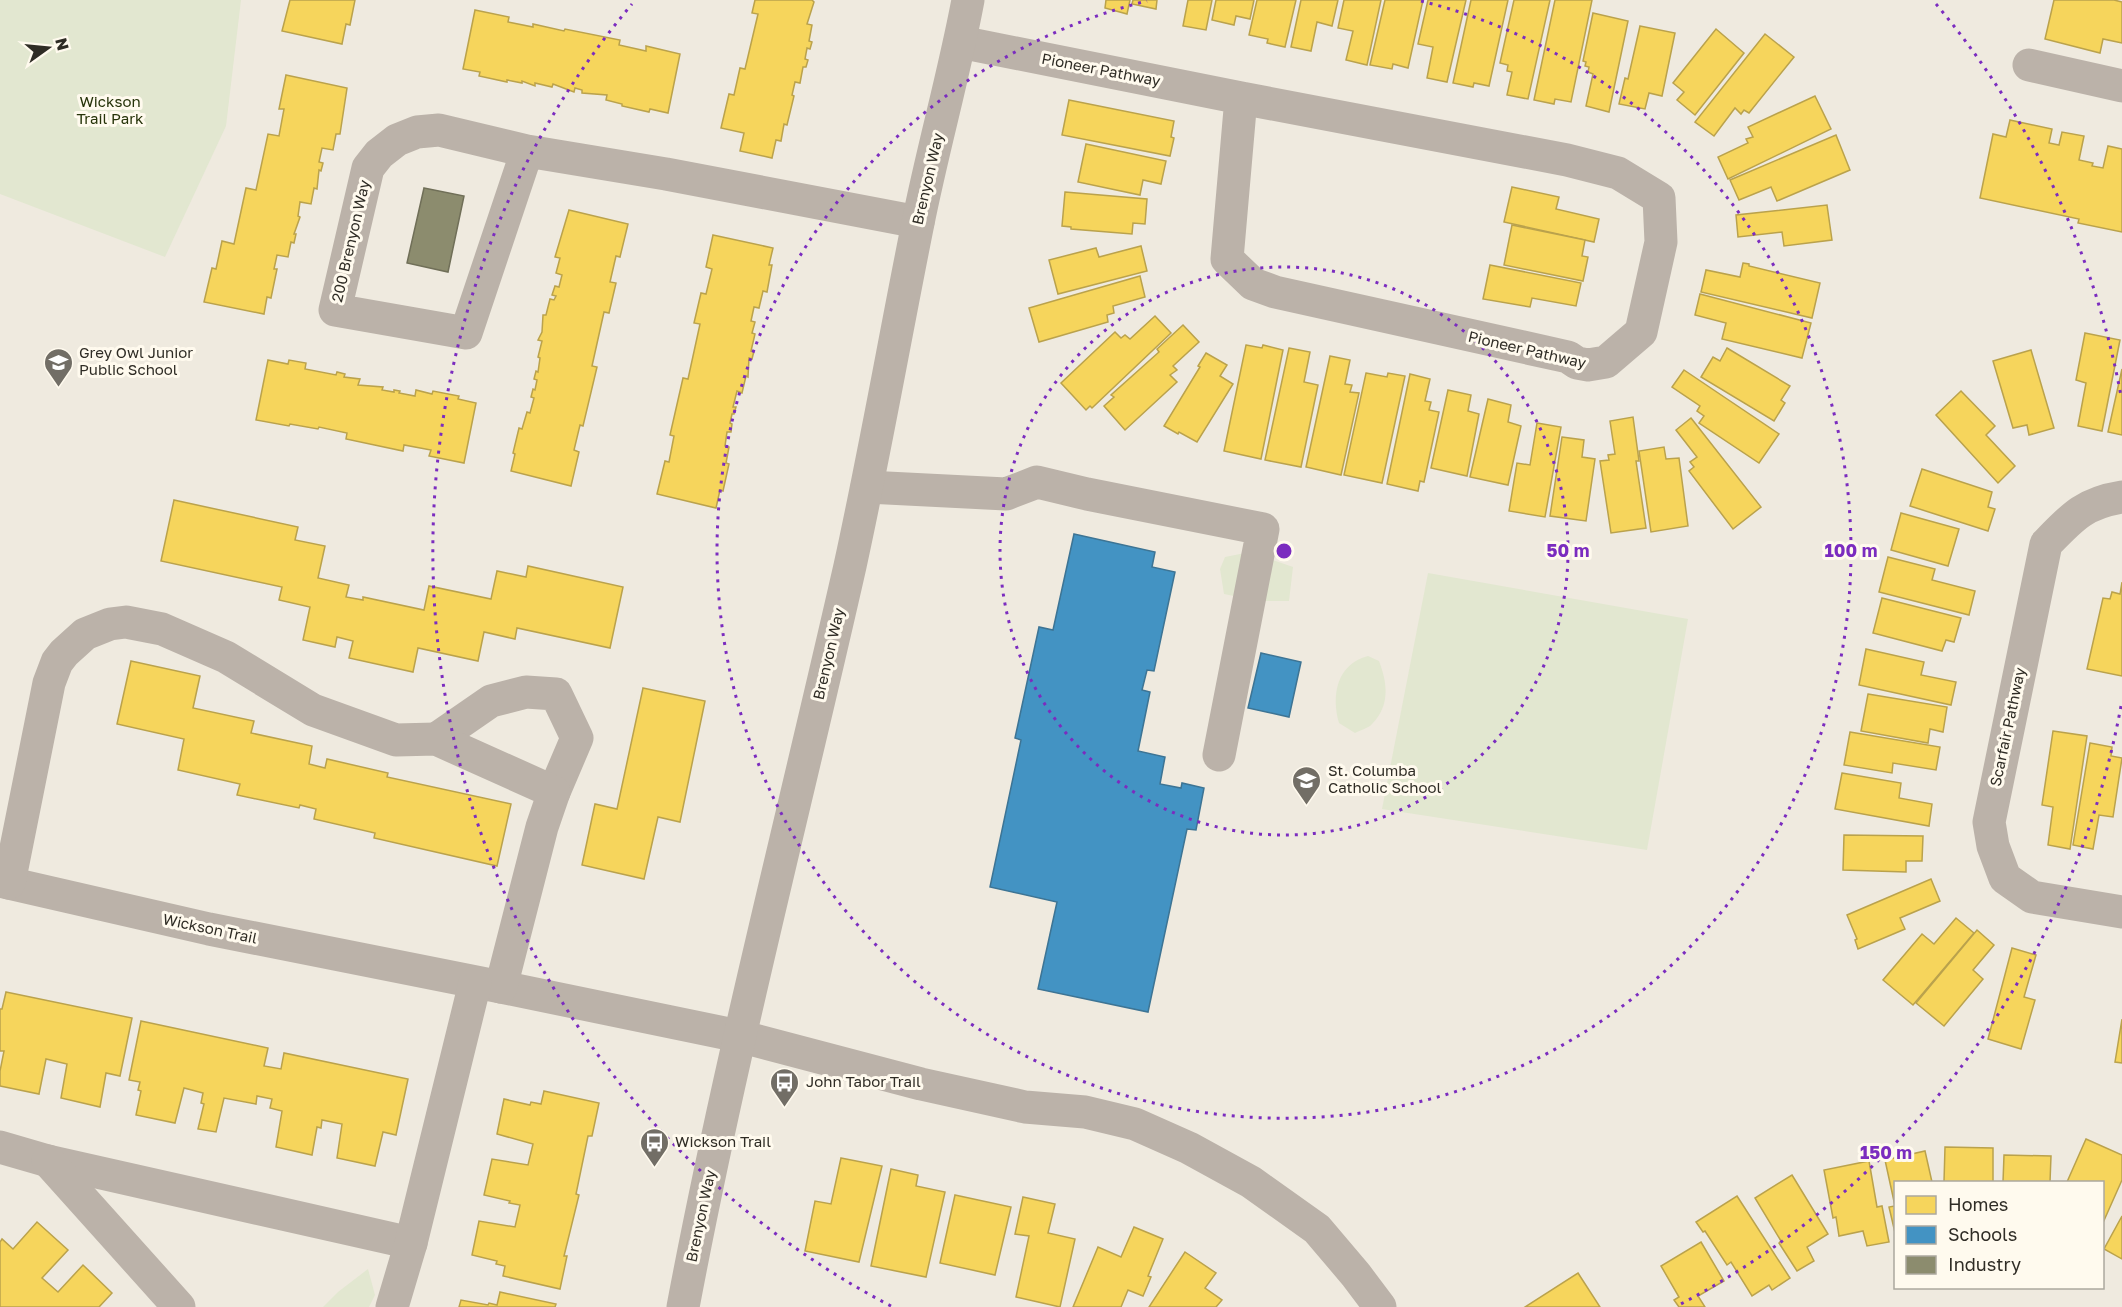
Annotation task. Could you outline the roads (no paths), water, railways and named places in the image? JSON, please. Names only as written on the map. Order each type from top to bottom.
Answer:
[{"type":"street","name":"Brenyon Way","points":[[683,1307],[739,1036],[867,487],[918,222],[968,0]]},
{"type":"street","name":"Pioneer Pathway","points":[[960,42],[1241,99],[1567,160],[1618,173],[1659,198],[1661,243],[1641,333],[1606,362],[1588,365],[1577,363],[1568,357],[1275,292],[1253,284],[1227,259],[1241,99]]},
{"type":"street","points":[[2029,65],[2122,86]]},
{"type":"street","name":"200 Brenyon Way","points":[[528,151],[466,333],[335,310],[368,168],[384,150],[397,140],[412,134],[439,130],[528,151],[666,174],[918,222]]},
{"type":"street","points":[[867,487],[1006,494],[1037,483],[1263,529],[1219,756]]},
{"type":"street","name":"Scarfair Pathway","points":[[2122,497],[2102,500],[2082,510],[2046,544],[1989,822],[1993,846],[2005,878],[2032,897],[2122,912]]},
{"type":"street","points":[[5,882],[49,683],[57,662],[85,634],[110,624],[126,622],[162,628],[226,657],[313,710],[396,740],[436,739],[554,792]]},
{"type":"street","points":[[392,1307],[488,985],[554,792],[577,738],[556,694],[526,692],[491,701],[436,739]]},
{"type":"street","name":"Wickson Trail","points":[[5,882],[209,929],[739,1036]]},
{"type":"street","points":[[739,1036],[804,1055],[933,1087],[1025,1107],[1084,1112],[1135,1124],[1189,1148],[1251,1182],[1317,1229],[1380,1307]]},
{"type":"street","points":[[0,1147],[48,1161],[411,1243]]},
{"type":"street","points":[[48,1161],[179,1307]]},
{"type":"place","name":"Grey Owl Junior Public School","points":[[58,388]]},
{"type":"place","name":"St. Columba Catholic School","points":[[1307,806]]},
{"type":"place","name":"John Tabor Trail","points":[[785,1108]]},
{"type":"place","name":"Wickson Trail","points":[[654,1168]]},
{"type":"park label","name":"Wickson Trail Park","points":[[110,110]]}]
